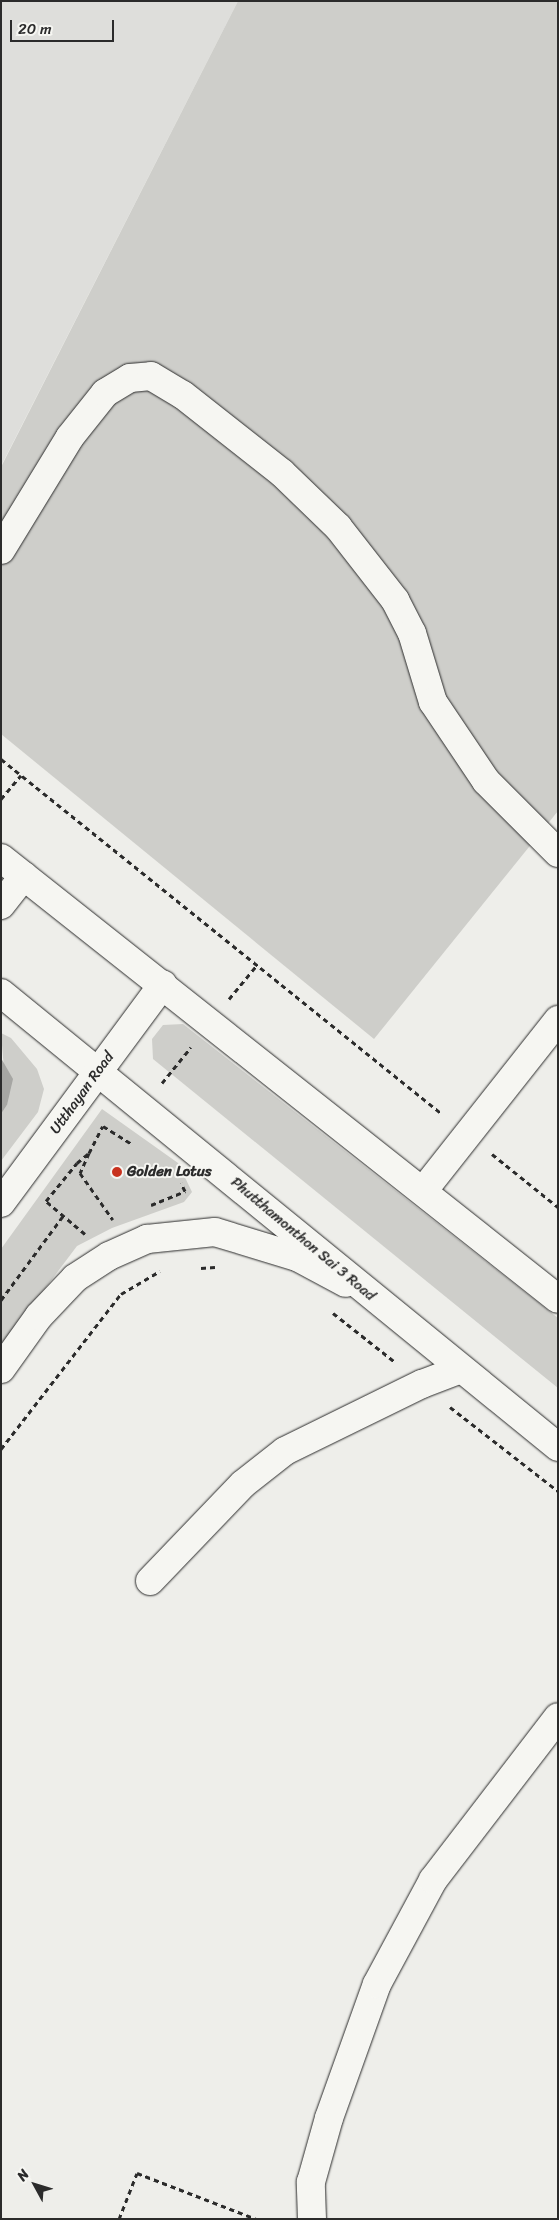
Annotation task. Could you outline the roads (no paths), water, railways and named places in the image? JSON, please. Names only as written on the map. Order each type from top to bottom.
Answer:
[{"type":"main road","points":[[1,550],[70,437],[105,393],[130,378],[151,376],[184,395],[282,474],[338,527],[395,600],[412,633],[433,702],[486,781],[558,853]]},
{"type":"main road","points":[[1,858],[211,1022],[558,1299]]},
{"type":"main road","points":[[1,905],[24,876]]},
{"type":"main road","name":"Utthayan Road","points":[[1,1203],[163,984]]},
{"type":"main road","name":"Phutthamonthon Sai 3 Road","points":[[1,993],[99,1070],[387,1309],[558,1446]]},
{"type":"main road","points":[[423,1191],[558,1020]]},
{"type":"main road","points":[[1,1369],[39,1316],[75,1278],[109,1256],[147,1239],[215,1232],[253,1242],[297,1257],[387,1309]]},
{"type":"main road","points":[[150,1581],[243,1484],[285,1451],[422,1384],[461,1369]]},
{"type":"main road","points":[[312,2219],[314,2173],[329,2118],[377,1984],[433,1880],[558,1717]]},
{"type":"place","name":"Golden Lotus","points":[[117,1172]]}]
